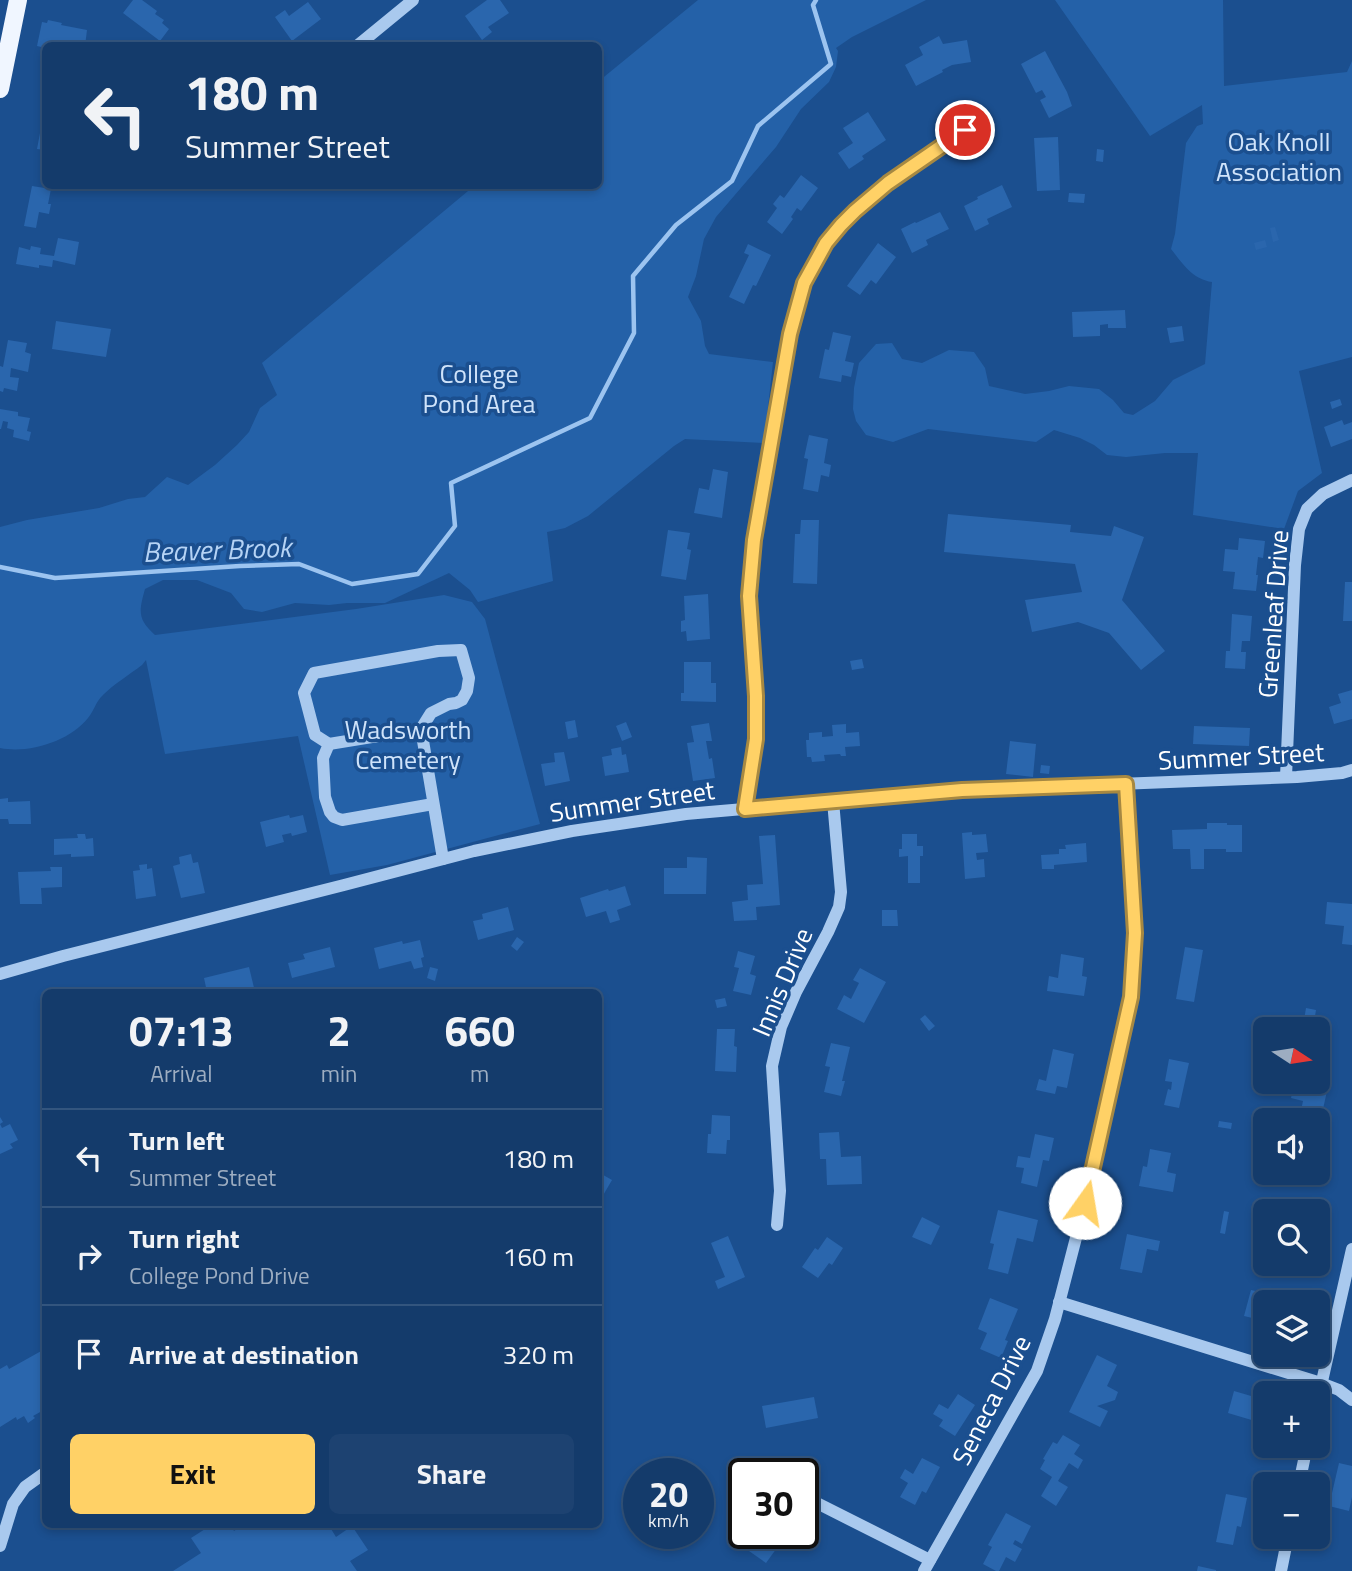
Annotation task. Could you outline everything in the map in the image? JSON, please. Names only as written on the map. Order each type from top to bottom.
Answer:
[{"type":"main road","points":[[0,89],[18,0]]},
{"type":"street","points":[[362,42],[413,0]]},
{"type":"street","points":[[745,809],[756,729],[749,596],[754,540],[790,334],[804,283],[826,243],[855,211],[888,183],[965,130]]},
{"type":"street","name":"Greenleaf Drive","points":[[1286,778],[1295,565],[1299,529],[1307,509],[1323,494],[1352,481]]},
{"type":"street","points":[[421,729],[329,744],[315,735],[304,693],[314,673],[438,651],[461,650],[469,678],[467,691],[462,700],[431,713],[421,729],[443,859]]},
{"type":"street","points":[[329,744],[323,758],[325,797],[334,817],[342,820],[433,804]]},
{"type":"street","name":"Summer Street","points":[[0,974],[474,851],[572,831],[686,814],[962,790],[1286,778],[1352,770]]},
{"type":"street","name":"Seneca Drive","points":[[927,1566],[1037,1371],[1059,1302],[1088,1190],[1131,997],[1135,933],[1126,784]]},
{"type":"street","name":"Innis Drive","points":[[777,1225],[780,1191],[772,1066],[781,1027],[839,907],[841,892],[833,801]]},
{"type":"street","points":[[0,962],[18,970]]},
{"type":"street","points":[[1321,1381],[1352,1249]]},
{"type":"street","points":[[1059,1302],[1315,1381]]},
{"type":"street","points":[[1330,1387],[1352,1400]]},
{"type":"street","points":[[0,1546],[13,1504],[25,1487],[42,1475]]},
{"type":"street","points":[[819,1505],[927,1566]]},
{"type":"street","points":[[1281,1571],[1285,1549]]},
{"type":"green space","points":[[698,0],[926,0],[852,37],[836,48],[836,67],[829,82],[801,109],[776,147],[716,217],[704,239],[696,276],[688,297],[701,321],[709,354],[773,362],[764,443],[685,439],[588,516],[565,528],[547,532],[553,581],[478,602],[470,590],[449,573],[385,603],[295,603],[262,612],[244,609],[231,593],[197,580],[163,580],[145,589],[141,614],[145,624],[155,635],[444,595],[472,602],[485,619],[540,824],[387,865],[330,875],[298,736],[165,754],[146,660],[103,695],[88,718],[71,733],[36,747],[0,748],[0,527],[145,497],[167,477],[188,485],[237,445],[249,432],[260,408],[277,395],[262,363],[470,189],[602,189],[602,79]]},
{"type":"green space","name":"Oak Knoll Association","points":[[1055,0],[1223,0],[1224,86],[1347,72],[1352,61],[1352,357],[1299,371],[1322,473],[1298,491],[1284,529],[1193,515],[1198,453],[1126,457],[1107,455],[1080,438],[1054,430],[1036,442],[928,429],[893,442],[866,435],[856,421],[853,409],[854,388],[859,363],[876,344],[892,343],[902,359],[922,363],[949,350],[974,352],[985,368],[989,386],[1025,394],[1069,386],[1099,389],[1124,413],[1133,415],[1155,401],[1173,380],[1205,364],[1212,282],[1193,274],[1171,249],[1186,143],[1197,126],[1203,124],[1202,105],[1150,136]]},
{"type":"building","points":[[133,0],[142,0],[164,20],[162,23],[169,29],[160,41],[123,13]]},
{"type":"building","points":[[487,0],[500,0],[509,13],[488,27],[492,32],[482,40],[465,16]]},
{"type":"building","points":[[308,2],[321,19],[292,41],[275,17],[285,10],[289,16]]},
{"type":"building","points":[[48,20],[87,30],[86,42],[42,42],[42,47],[37,46],[42,22],[47,23]]},
{"type":"building","points":[[939,36],[943,44],[967,40],[971,62],[952,65],[916,86],[905,65],[923,55],[919,47]]},
{"type":"building","points":[[1045,51],[1072,106],[1049,118],[1040,100],[1046,97],[1042,90],[1036,93],[1021,64]]},
{"type":"building","points":[[868,112],[886,140],[862,156],[864,159],[849,169],[838,153],[853,143],[843,128]]},
{"type":"building","points":[[40,133],[42,133],[42,150],[37,149]]},
{"type":"building","points":[[1058,137],[1060,190],[1037,191],[1034,138]]},
{"type":"building","points":[[1097,149],[1104,150],[1103,162],[1096,161]]},
{"type":"building","points":[[801,175],[818,188],[801,211],[797,208],[782,234],[767,222],[777,208],[773,204],[780,195],[784,198]]},
{"type":"building","points":[[1002,185],[1012,207],[987,219],[989,224],[975,231],[964,206]]},
{"type":"building","points":[[32,186],[51,189],[49,214],[39,212],[36,228],[24,226]]},
{"type":"building","points":[[1069,193],[1085,194],[1084,203],[1068,202]]},
{"type":"building","points":[[940,212],[949,229],[926,240],[928,245],[912,253],[901,229]]},
{"type":"building","points":[[1275,227],[1279,240],[1273,242],[1270,228]]},
{"type":"building","points":[[58,238],[79,242],[75,265],[53,260],[52,267],[16,264],[19,247],[30,250],[31,246],[41,248],[40,254],[54,256]]},
{"type":"building","points":[[1265,240],[1267,247],[1256,250],[1254,243]]},
{"type":"building","points":[[878,243],[896,257],[876,284],[871,280],[860,295],[847,286]]},
{"type":"building","points":[[748,244],[771,255],[744,304],[729,297],[749,255],[744,253]]},
{"type":"building","points":[[1125,310],[1126,328],[1100,325],[1100,336],[1073,337],[1072,312]]},
{"type":"building","points":[[56,321],[111,329],[106,357],[52,349]]},
{"type":"building","points":[[1182,326],[1184,341],[1170,343],[1167,328]]},
{"type":"building","points":[[833,332],[851,336],[845,361],[854,363],[851,377],[842,375],[841,382],[819,378],[825,349],[829,350]]},
{"type":"building","points":[[8,340],[27,343],[25,352],[31,354],[28,372],[11,368],[10,377],[19,378],[17,391],[4,388],[3,392],[0,391],[0,366],[3,367]]},
{"type":"building","points":[[1340,399],[1342,405],[1332,409],[1330,402]]},
{"type":"building","points":[[0,409],[18,412],[18,416],[30,418],[27,431],[31,432],[29,441],[13,437],[14,430],[7,428],[8,422],[3,421],[0,429]]},
{"type":"building","points":[[1342,420],[1344,425],[1352,422],[1352,439],[1331,447],[1324,427]]},
{"type":"building","points":[[809,435],[828,439],[824,463],[831,465],[829,477],[821,475],[818,492],[803,489],[808,459],[804,458]]},
{"type":"building","points":[[713,469],[728,472],[722,518],[694,513],[699,488],[709,490]]},
{"type":"building","points":[[948,514],[1071,525],[1070,532],[1111,536],[1114,526],[1144,537],[1122,600],[1165,651],[1141,670],[1109,633],[1078,622],[1032,632],[1025,600],[1082,592],[1075,564],[944,552]]},
{"type":"building","points":[[801,520],[819,520],[817,584],[793,583],[795,534],[800,534]]},
{"type":"building","points":[[668,530],[690,533],[687,549],[691,550],[686,580],[661,576]]},
{"type":"building","points":[[1239,538],[1265,541],[1263,558],[1258,557],[1256,591],[1233,589],[1235,572],[1223,571],[1225,549],[1238,550]]},
{"type":"building","points":[[1345,582],[1352,582],[1352,621],[1343,621]]},
{"type":"building","points":[[708,594],[710,639],[687,641],[686,631],[681,632],[681,621],[685,620],[684,596]]},
{"type":"building","points":[[1232,614],[1252,616],[1250,641],[1242,641],[1241,652],[1246,652],[1245,669],[1225,668],[1226,651],[1230,651]]},
{"type":"building","points":[[862,659],[864,668],[852,670],[850,661]]},
{"type":"building","points":[[684,662],[711,662],[711,683],[716,683],[716,702],[681,701],[681,693],[684,693]]},
{"type":"building","points":[[1352,690],[1352,719],[1334,724],[1329,707],[1341,703],[1338,694]]},
{"type":"building","points":[[575,720],[578,737],[568,739],[565,722]]},
{"type":"building","points":[[626,722],[632,737],[622,741],[616,726]]},
{"type":"building","points":[[709,723],[712,741],[706,741],[715,778],[693,781],[687,743],[694,742],[691,726]]},
{"type":"building","points":[[846,724],[846,733],[859,732],[860,746],[845,747],[846,756],[824,755],[825,761],[812,762],[811,757],[807,757],[806,740],[809,740],[809,733],[822,732],[822,737],[833,736],[832,725]]},
{"type":"building","points":[[1194,726],[1250,728],[1249,746],[1193,744]]},
{"type":"building","points":[[1010,741],[1036,744],[1033,777],[1006,774]]},
{"type":"building","points":[[621,747],[622,755],[626,754],[629,772],[605,776],[602,757],[612,755],[611,749]]},
{"type":"building","points":[[564,752],[570,781],[545,786],[541,764],[555,762],[554,753]]},
{"type":"building","points":[[1041,765],[1050,766],[1049,774],[1040,773]]},
{"type":"building","points":[[8,798],[8,802],[30,801],[31,824],[9,824],[8,819],[0,819],[0,799]]},
{"type":"building","points":[[289,815],[290,818],[303,815],[307,832],[292,836],[291,833],[282,835],[284,842],[266,847],[260,822]]},
{"type":"building","points":[[1207,823],[1242,825],[1242,852],[1204,849],[1204,869],[1191,869],[1190,849],[1173,849],[1172,830],[1207,829]]},
{"type":"building","points":[[972,832],[972,835],[986,834],[988,852],[976,853],[977,860],[984,859],[985,877],[965,879],[962,833]]},
{"type":"building","points":[[77,834],[85,834],[86,839],[93,838],[94,856],[54,855],[54,839],[78,838]]},
{"type":"building","points":[[902,834],[917,834],[917,846],[923,846],[923,856],[920,856],[920,883],[908,883],[908,856],[899,857]]},
{"type":"building","points":[[775,835],[780,905],[756,907],[757,920],[734,921],[732,902],[748,900],[747,885],[763,884],[759,836]]},
{"type":"building","points":[[1086,843],[1087,862],[1054,865],[1054,869],[1042,869],[1041,855],[1059,854],[1059,849],[1066,849],[1065,845]]},
{"type":"building","points":[[191,854],[193,863],[198,862],[205,893],[181,898],[173,866],[180,864],[179,857]]},
{"type":"building","points":[[687,857],[707,858],[706,894],[664,894],[664,868],[687,868]]},
{"type":"building","points":[[147,864],[147,869],[152,868],[156,896],[136,899],[133,871],[140,870],[139,865]]},
{"type":"building","points":[[50,867],[62,867],[62,887],[41,888],[42,904],[20,904],[18,872],[51,871]]},
{"type":"building","points":[[625,886],[631,905],[617,910],[620,920],[610,923],[606,911],[586,917],[580,898]]},
{"type":"building","points":[[1327,902],[1352,904],[1352,945],[1342,944],[1344,926],[1325,924]]},
{"type":"building","points":[[508,907],[514,930],[478,940],[473,921],[483,919],[482,914]]},
{"type":"building","points":[[882,910],[897,910],[898,926],[882,926]]},
{"type":"building","points":[[517,937],[524,942],[517,951],[511,946]]},
{"type":"building","points":[[420,940],[423,967],[414,969],[411,961],[379,969],[374,948]]},
{"type":"building","points":[[330,947],[335,967],[292,978],[288,963],[305,959],[303,954]]},
{"type":"building","points":[[1185,947],[1203,950],[1194,1002],[1176,999]]},
{"type":"building","points":[[738,951],[755,956],[750,974],[756,976],[751,995],[733,991],[739,968],[734,967]]},
{"type":"building","points":[[1061,954],[1084,958],[1082,976],[1087,977],[1084,996],[1047,991],[1049,976],[1058,978]]},
{"type":"building","points":[[249,967],[254,989],[206,989],[204,978]]},
{"type":"building","points":[[430,967],[438,969],[435,981],[427,978]]},
{"type":"building","points":[[860,968],[886,982],[864,1023],[837,1009],[844,995],[851,999],[859,983],[853,980]]},
{"type":"building","points":[[725,998],[727,1006],[717,1008],[715,1000]]},
{"type":"building","points":[[1306,1008],[1316,1010],[1315,1017],[1304,1017]]},
{"type":"building","points":[[925,1015],[935,1026],[929,1031],[920,1019]]},
{"type":"building","points":[[717,1029],[735,1029],[736,1072],[715,1071]]},
{"type":"building","points":[[831,1043],[850,1047],[841,1096],[824,1092],[830,1067],[825,1066]]},
{"type":"building","points":[[1053,1049],[1074,1054],[1067,1088],[1057,1086],[1055,1094],[1036,1090],[1039,1079],[1046,1081]]},
{"type":"building","points":[[1169,1059],[1189,1063],[1179,1108],[1164,1105],[1172,1082],[1165,1081]]},
{"type":"building","points":[[1292,1094],[1326,1094],[1323,1108],[1302,1108],[1303,1101],[1291,1098]]},
{"type":"building","points":[[712,1115],[730,1116],[730,1140],[727,1140],[726,1154],[707,1153]]},
{"type":"building","points":[[1219,1121],[1232,1123],[1231,1129],[1218,1127]]},
{"type":"building","points":[[0,1124],[2,1128],[10,1124],[18,1140],[10,1144],[13,1148],[0,1154]]},
{"type":"building","points":[[839,1132],[841,1157],[861,1156],[862,1184],[827,1185],[826,1159],[820,1159],[819,1133]]},
{"type":"building","points":[[1035,1134],[1054,1138],[1049,1161],[1043,1160],[1037,1187],[1021,1183],[1024,1168],[1016,1167],[1018,1156],[1030,1158]]},
{"type":"building","points":[[1150,1149],[1171,1153],[1167,1172],[1176,1174],[1173,1192],[1139,1186],[1143,1166],[1147,1167]]},
{"type":"building","points":[[602,1174],[612,1180],[602,1197]]},
{"type":"building","points":[[998,1210],[1038,1220],[1033,1242],[1017,1238],[1008,1274],[988,1269],[994,1244],[990,1243]]},
{"type":"building","points":[[1224,1211],[1229,1212],[1225,1234],[1220,1233]]},
{"type":"building","points":[[922,1217],[940,1226],[931,1245],[912,1237]]},
{"type":"building","points":[[1127,1234],[1160,1241],[1158,1251],[1147,1249],[1142,1273],[1120,1269]]},
{"type":"building","points":[[728,1236],[745,1277],[718,1289],[715,1281],[725,1277],[711,1243]]},
{"type":"building","points":[[827,1237],[843,1248],[832,1265],[829,1263],[818,1278],[802,1267],[815,1248],[818,1250]]},
{"type":"building","points":[[1251,1290],[1253,1290],[1253,1318],[1244,1316]]},
{"type":"building","points":[[990,1298],[1018,1309],[1005,1340],[1008,1341],[1001,1358],[980,1349],[987,1333],[978,1329]]},
{"type":"building","points":[[42,1351],[42,1411],[28,1423],[24,1416],[17,1420],[16,1417],[0,1427],[0,1369],[7,1365],[9,1369]]},
{"type":"building","points":[[1097,1355],[1117,1365],[1107,1386],[1118,1392],[1115,1400],[1097,1406],[1108,1411],[1100,1427],[1069,1412]]},
{"type":"building","points":[[1234,1391],[1253,1397],[1253,1420],[1228,1413]]},
{"type":"building","points":[[958,1394],[975,1405],[955,1436],[939,1426],[943,1420],[933,1414],[939,1404],[948,1409]]},
{"type":"building","points":[[814,1397],[818,1418],[766,1428],[762,1406]]},
{"type":"building","points":[[1063,1435],[1080,1445],[1074,1454],[1083,1460],[1078,1469],[1069,1463],[1058,1481],[1068,1487],[1056,1506],[1041,1496],[1052,1477],[1040,1469],[1053,1442],[1057,1444]]},
{"type":"building","points":[[922,1458],[940,1467],[926,1493],[922,1491],[915,1505],[900,1497],[908,1483],[900,1478],[905,1469],[913,1474]]},
{"type":"building","points":[[1339,1463],[1352,1466],[1349,1511],[1330,1506]]},
{"type":"building","points":[[1226,1494],[1247,1498],[1241,1527],[1237,1526],[1233,1545],[1216,1542]]},
{"type":"building","points":[[1006,1513],[1031,1526],[1022,1544],[1015,1540],[1013,1544],[1022,1549],[1015,1562],[1006,1557],[999,1571],[996,1571],[983,1564],[992,1547],[988,1545]]},
{"type":"building","points":[[207,1528],[232,1528],[234,1531],[238,1528],[330,1528],[336,1537],[353,1528],[368,1550],[350,1561],[357,1571],[173,1571],[201,1553],[191,1538]]},
{"type":"building","points":[[746,1549],[776,1549],[766,1563]]},
{"type":"building","points":[[1198,1566],[1216,1570],[1216,1571],[1197,1571]]},
{"type":"waterway","name":"Beaver Brook","points":[[0,567],[55,578],[299,564],[352,584],[418,574],[455,526],[451,483],[590,418],[634,333],[633,276],[676,225],[732,181],[758,126],[831,64],[813,5],[816,0]]},
{"type":"route","points":[[965,130],[888,183],[841,225],[814,263],[796,307],[754,540],[749,596],[757,718],[745,809],[962,790],[1126,784],[1135,933],[1131,997],[1085,1203]]},
{"type":"park label","name":"College Pond Area","points":[[479,388]]},
{"type":"park label","name":"Wadsworth Cemetery","points":[[408,744]]}]
